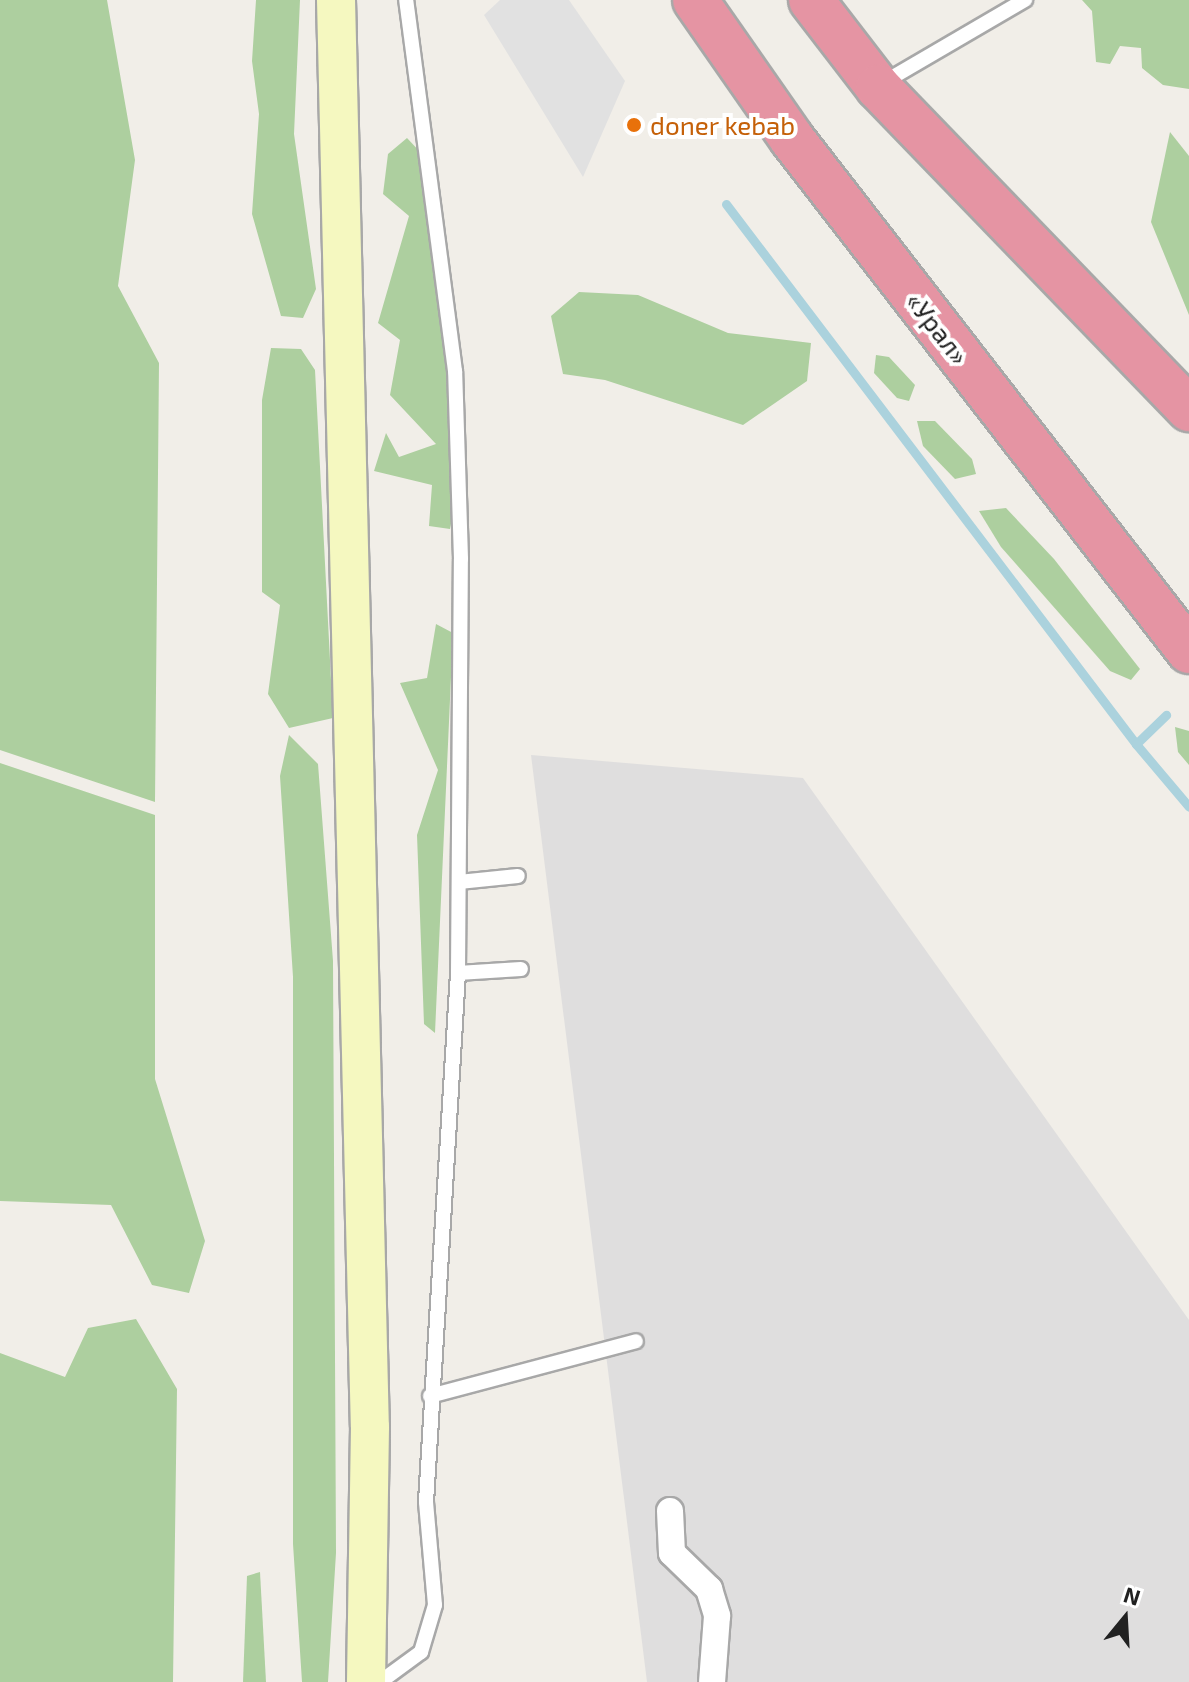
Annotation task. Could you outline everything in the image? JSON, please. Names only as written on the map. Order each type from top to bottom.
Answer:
[{"type":"highway","name":"«Урал»","points":[[695,0],[792,139],[1189,651]]},
{"type":"highway","points":[[811,0],[878,87],[1189,409]]},
{"type":"main road","points":[[336,0],[370,1427],[366,1682]]},
{"type":"street","points":[[670,1511],[672,1553],[709,1589],[717,1616],[712,1682]]},
{"type":"lane","points":[[380,1682],[421,1652],[435,1605],[426,1502],[430,1396],[458,973],[461,559],[455,371],[406,0]]},
{"type":"lane","points":[[878,87],[1025,0]]},
{"type":"lane","points":[[459,882],[518,876]]},
{"type":"lane","points":[[458,973],[521,969]]},
{"type":"lane","points":[[430,1396],[636,1341]]},
{"type":"shaded area","points":[[500,0],[569,0],[625,81],[583,177],[484,15]]},
{"type":"shaded area","points":[[531,755],[803,778],[1189,1320],[1189,1682],[647,1682]]},
{"type":"green space","points":[[0,0],[107,0],[135,160],[118,286],[159,363],[155,802],[0,750]]},
{"type":"green space","points":[[256,0],[300,0],[294,134],[316,289],[303,318],[281,316],[252,214],[259,114],[252,61]]},
{"type":"green space","points":[[1082,0],[1189,0],[1189,89],[1163,85],[1142,68],[1141,48],[1120,46],[1110,64],[1096,62],[1092,11]]},
{"type":"green space","points":[[1170,132],[1189,156],[1189,315],[1151,222]]},
{"type":"green space","points":[[407,138],[422,154],[459,481],[450,529],[429,526],[432,485],[374,471],[386,433],[399,457],[436,444],[390,395],[400,340],[378,323],[409,216],[383,194],[388,154]]},
{"type":"green space","points":[[579,292],[638,295],[728,333],[811,343],[807,381],[743,425],[605,380],[563,374],[551,316]]},
{"type":"green space","points":[[271,348],[301,349],[315,370],[333,718],[289,728],[268,694],[280,605],[262,592],[262,400]]},
{"type":"green space","points":[[876,355],[889,357],[915,385],[909,401],[897,398],[874,373]]},
{"type":"green space","points":[[917,421],[935,421],[972,459],[976,474],[955,479],[923,446]]},
{"type":"green space","points":[[1006,508],[1054,559],[1140,669],[1131,680],[1110,671],[1001,547],[979,511]]},
{"type":"green space","points":[[436,624],[453,633],[435,1033],[424,1024],[417,835],[438,770],[400,683],[427,678]]},
{"type":"green space","points":[[1175,727],[1189,731],[1189,765],[1178,752]]},
{"type":"green space","points":[[289,735],[318,764],[333,961],[336,1553],[328,1682],[302,1682],[293,1544],[293,977],[280,776]]},
{"type":"green space","points":[[0,763],[155,815],[155,1079],[205,1241],[189,1293],[152,1285],[111,1205],[0,1201]]},
{"type":"green space","points":[[136,1319],[177,1389],[173,1682],[0,1682],[0,1353],[65,1377],[88,1328]]},
{"type":"green space","points":[[260,1572],[266,1682],[243,1682],[247,1576]]},
{"type":"waterway","points":[[726,204],[1136,744],[1166,715]]},
{"type":"waterway","points":[[1136,744],[1189,807]]},
{"type":"place","name":"doner kebab","points":[[634,125]]}]
